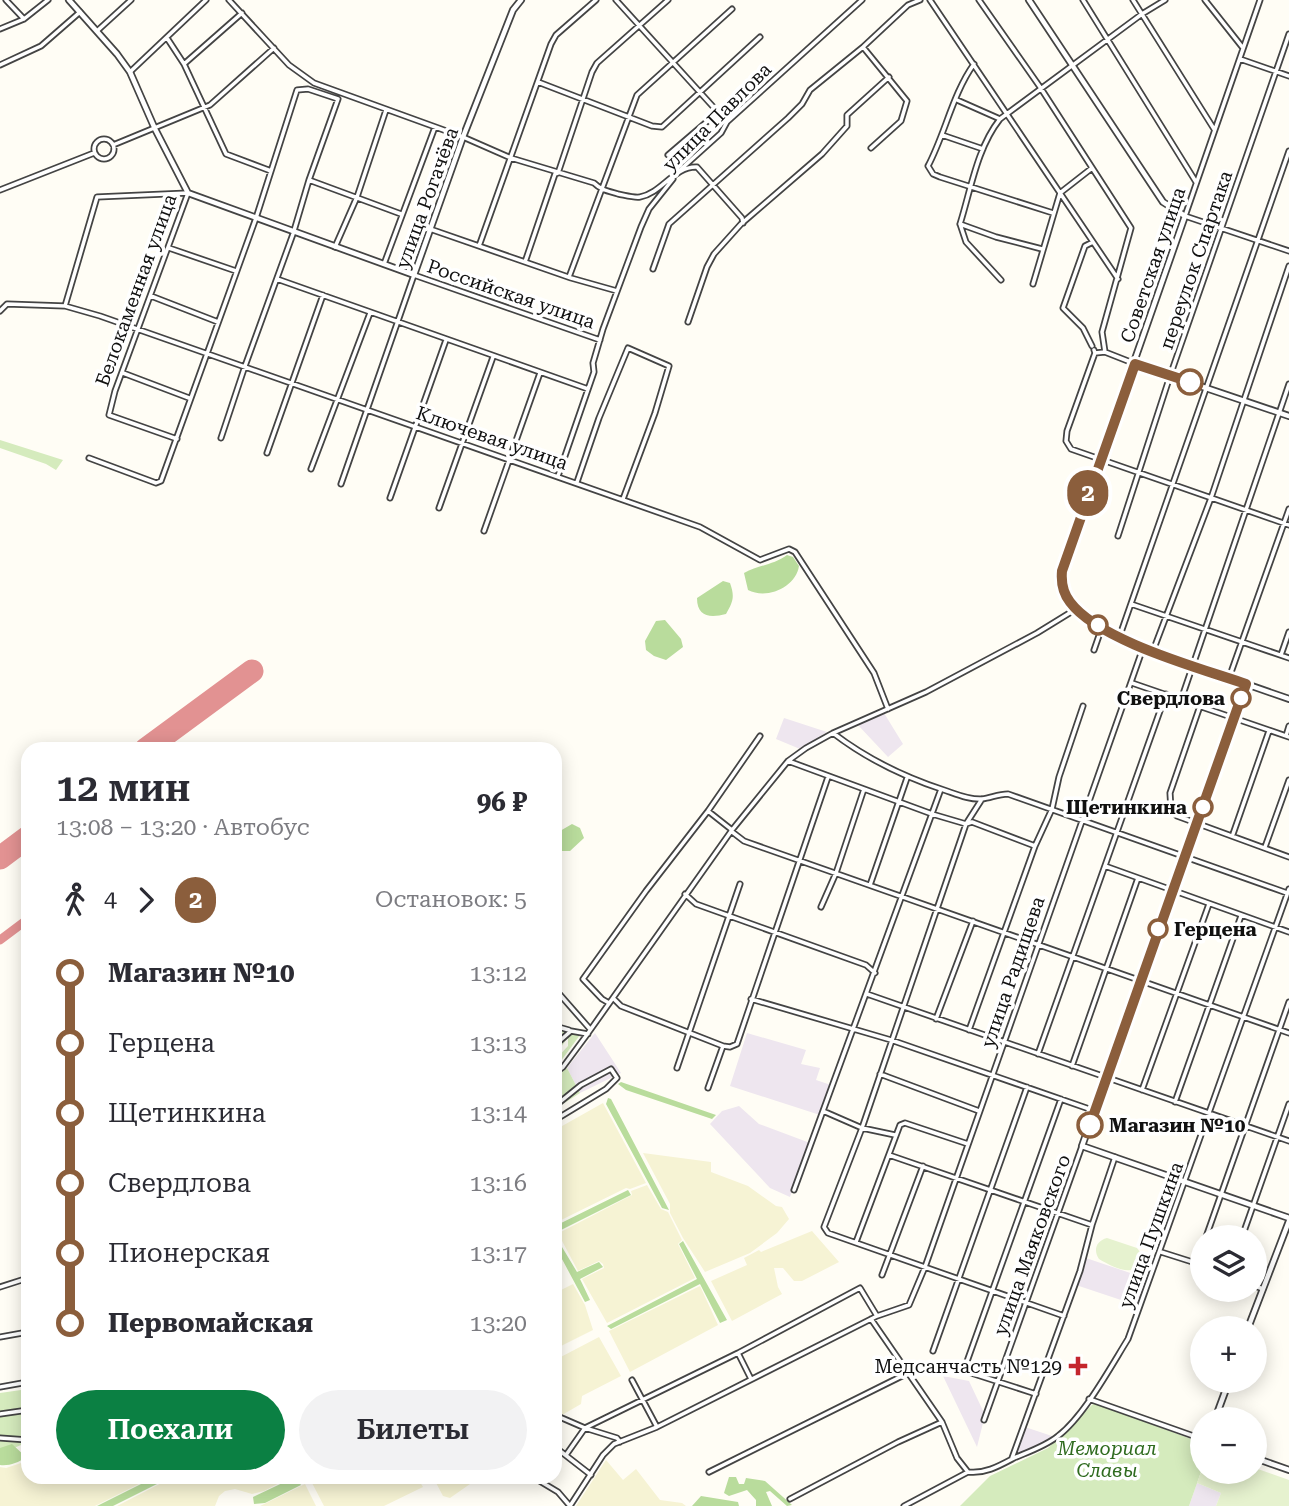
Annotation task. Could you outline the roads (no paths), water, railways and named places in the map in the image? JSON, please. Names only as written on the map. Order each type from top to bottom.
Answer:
[{"type":"street","points":[[6,0],[24,19]]},
{"type":"street","points":[[0,29],[24,19],[48,0]]},
{"type":"street","name":"Белокаменная улица","points":[[69,0],[130,72],[188,193],[115,391],[109,415],[177,439]]},
{"type":"street","points":[[97,31],[131,0]]},
{"type":"street","points":[[130,72],[206,0]]},
{"type":"street","points":[[229,0],[289,65],[314,83],[463,137],[511,158],[594,183],[601,190],[639,198],[657,190],[679,172],[697,167],[742,218],[743,223]]},
{"type":"street","name":"улица Рогачёва","points":[[341,484],[463,137],[509,20],[520,0]]},
{"type":"street","points":[[479,246],[551,44],[556,35],[596,0]]},
{"type":"street","points":[[616,0],[727,122]]},
{"type":"street","points":[[525,262],[592,72],[597,63],[668,0]]},
{"type":"street","name":"улица Павлова","points":[[558,476],[594,372],[593,363],[600,340],[649,209],[679,172],[721,133],[727,122],[862,0]]},
{"type":"street","points":[[653,269],[669,224],[788,118],[802,104],[810,90],[822,83],[908,5],[919,0]]},
{"type":"street","points":[[930,0],[1118,279]]},
{"type":"street","points":[[979,0],[1131,228],[1102,332],[1105,352]]},
{"type":"street","points":[[1029,0],[1163,202],[1185,216],[1289,251]]},
{"type":"street","points":[[1083,0],[1196,182]]},
{"type":"street","points":[[1133,0],[1214,129]]},
{"type":"street","points":[[1001,281],[966,242],[960,224],[989,132],[1000,119],[1040,88],[1165,0]]},
{"type":"street","points":[[1205,0],[1244,48]]},
{"type":"street","name":"Советская улица","points":[[1076,609],[1065,593],[1062,571],[1260,0]]},
{"type":"street","points":[[569,277],[640,91],[732,9]]},
{"type":"street","points":[[0,65],[41,46],[80,12]]},
{"type":"street","points":[[184,64],[242,13]]},
{"type":"street","name":"переулок Спартака","points":[[1118,536],[1170,376],[1289,34]]},
{"type":"street","points":[[538,82],[662,127],[760,37]]},
{"type":"street","points":[[167,38],[184,64],[226,154],[271,171]]},
{"type":"street","points":[[113,145],[211,105],[275,47],[271,45]]},
{"type":"street","points":[[863,47],[907,102],[901,121],[871,148]]},
{"type":"street","points":[[1240,59],[1289,76]]},
{"type":"street","points":[[974,64],[965,76],[928,166],[933,174],[1053,213]]},
{"type":"street","points":[[688,321],[714,254],[743,223],[822,154],[847,126],[847,115],[888,77]]},
{"type":"street","points":[[89,458],[156,483],[161,481],[256,218],[298,90],[308,89],[338,99],[221,438]]},
{"type":"street","points":[[957,100],[1000,119]]},
{"type":"street","points":[[335,247],[357,197],[386,110]]},
{"type":"street","points":[[668,155],[717,113]]},
{"type":"street","points":[[384,264],[435,127]]},
{"type":"street","points":[[942,135],[983,149]]},
{"type":"street","points":[[107,139],[113,145],[114,153],[109,159],[99,158],[94,153],[98,141],[107,139]]},
{"type":"street","points":[[1119,638],[1289,151]]},
{"type":"street","points":[[0,190],[94,153]]},
{"type":"street","points":[[1033,284],[1060,193],[1092,168]]},
{"type":"street","points":[[309,180],[401,214]]},
{"type":"street","points":[[65,306],[97,197],[188,193]]},
{"type":"street","name":"Российская улица","points":[[188,193],[600,340]]},
{"type":"street","points":[[960,224],[1042,249]]},
{"type":"street","points":[[430,229],[617,291]]},
{"type":"street","points":[[1093,242],[1085,246],[1063,308],[1083,328],[1093,350],[1067,431],[1066,441],[1071,449],[1286,524]]},
{"type":"street","points":[[169,248],[237,271]]},
{"type":"street","points":[[1153,651],[1211,498],[1289,266]]},
{"type":"street","points":[[277,279],[588,389]]},
{"type":"street","points":[[267,453],[323,295]]},
{"type":"street","points":[[151,296],[218,322]]},
{"type":"street","name":"Ключевая улица","points":[[0,311],[7,304],[65,306],[139,328],[700,527],[760,560],[789,549],[794,552],[874,673],[888,709]]},
{"type":"street","points":[[311,469],[370,313]]},
{"type":"street","points":[[390,498],[446,340]]},
{"type":"street","points":[[577,482],[599,418],[628,348],[669,366],[655,413],[623,499]]},
{"type":"street","points":[[1093,350],[1289,416]]},
{"type":"street","points":[[439,508],[493,356]]},
{"type":"street","points":[[123,373],[189,398]]},
{"type":"street","points":[[484,531],[540,373]]},
{"type":"street","points":[[1181,699],[1289,384]]},
{"type":"street","points":[[1229,678],[1286,524],[1289,509]]},
{"type":"street","points":[[1130,604],[1289,658]]},
{"type":"street","points":[[562,1067],[732,830],[788,761],[833,733],[992,657],[1076,609],[1119,638],[1289,699]]},
{"type":"street","points":[[1094,650],[1102,628]]},
{"type":"street","points":[[1281,656],[1289,632]]},
{"type":"street","name":"улица Радищева","points":[[877,1316],[909,1305],[925,1267],[1143,648]]},
{"type":"street","points":[[1132,683],[1287,736],[1289,726]]},
{"type":"street","name":"улица Маяковского","points":[[984,1420],[1246,684]]},
{"type":"street","points":[[1038,1054],[1166,694]]},
{"type":"street","points":[[969,1030],[1035,846],[1052,809],[1059,777],[1083,706]]},
{"type":"street","points":[[1200,706],[1169,799],[1173,814],[1289,856]]},
{"type":"street","points":[[1233,835],[1269,730]]},
{"type":"street","points":[[833,733],[907,778],[966,797],[982,799],[996,794],[1008,794],[1289,892]]},
{"type":"street","points":[[609,1003],[583,979],[708,811],[760,736]]},
{"type":"street","points":[[788,761],[932,814],[967,824],[972,822],[1035,846]]},
{"type":"street","points":[[613,998],[621,1006],[687,1033],[723,1046],[737,1044],[828,777]]},
{"type":"street","points":[[870,885],[907,778]]},
{"type":"street","points":[[1265,847],[1289,780]]},
{"type":"street","points":[[821,907],[836,873],[864,789]]},
{"type":"street","points":[[794,1190],[941,789]]},
{"type":"street","points":[[982,799],[967,824],[862,1128],[824,1227],[828,1233],[1064,1316]]},
{"type":"street","points":[[708,811],[744,841],[1289,1033]]},
{"type":"street","points":[[1105,866],[1289,932]]},
{"type":"street","points":[[1072,1066],[1138,878]]},
{"type":"street","points":[[677,1068],[740,884]]},
{"type":"street","name":"улица Пушкина","points":[[904,1506],[968,1472],[979,1474],[1057,1437],[1089,1399],[1128,1339],[1289,892]]},
{"type":"street","points":[[685,894],[696,904],[866,965],[875,973]]},
{"type":"street","points":[[1142,1090],[1209,904]]},
{"type":"street","points":[[1175,1102],[1241,916]]},
{"type":"street","points":[[936,1019],[973,921]]},
{"type":"street","points":[[867,995],[1289,1141]]},
{"type":"street","points":[[562,998],[589,1032]]},
{"type":"street","points":[[751,999],[891,1040],[1095,1111]]},
{"type":"street","points":[[1210,1225],[1289,1002]]},
{"type":"street","points":[[562,1028],[589,1032]]},
{"type":"street","points":[[562,1038],[570,1031]]},
{"type":"street","points":[[708,1088],[723,1046]]},
{"type":"street","points":[[562,1100],[581,1085],[611,1069],[617,1078],[606,1089],[562,1116]]},
{"type":"street","points":[[880,1074],[979,1111]]},
{"type":"street","points":[[933,1351],[1027,1087]]},
{"type":"street","points":[[1036,1394],[968,1372],[965,1367],[1061,1099]]},
{"type":"street","points":[[1246,1225],[1289,1104]]},
{"type":"street","points":[[823,1111],[862,1128],[895,1135]]},
{"type":"street","points":[[856,1242],[900,1125],[905,1123],[968,1144]]},
{"type":"street","points":[[1082,1146],[1289,1220],[1267,1278]]},
{"type":"street","points":[[889,1155],[1092,1224]]},
{"type":"street","points":[[1011,1460],[1080,1271],[1092,1224],[1115,1157]]},
{"type":"street","points":[[882,1275],[923,1166]]},
{"type":"street","points":[[1161,1252],[1190,1261]]},
{"type":"street","points":[[0,1286],[21,1280]]},
{"type":"street","points":[[545,1484],[558,1492],[570,1506],[603,1455],[614,1444],[657,1427],[877,1316],[860,1288],[738,1353],[584,1428],[566,1455]]},
{"type":"street","points":[[871,1319],[942,1422],[957,1458],[968,1472]]},
{"type":"street","points":[[0,1337],[21,1333]]},
{"type":"street","points":[[738,1353],[751,1379]]},
{"type":"street","points":[[709,1472],[908,1373]]},
{"type":"street","points":[[632,1380],[657,1427]]},
{"type":"street","points":[[0,1387],[21,1383]]},
{"type":"street","points":[[1089,1399],[1190,1435]]},
{"type":"street","points":[[0,1414],[21,1411]]},
{"type":"street","points":[[562,1418],[617,1438],[620,1442]]},
{"type":"street","points":[[790,1499],[942,1422]]},
{"type":"street","points":[[0,1444],[6,1437]]},
{"type":"street","points":[[0,1438],[21,1439]]},
{"type":"street","points":[[562,1452],[591,1475]]},
{"type":"street","points":[[1267,1462],[1289,1470]]},
{"type":"place","name":"Свердлова","points":[[1241,698]]},
{"type":"place","name":"Щетинкина","points":[[1203,807]]},
{"type":"place","name":"Герцена","points":[[1158,929]]},
{"type":"place","name":"Магазин №10","points":[[1090,1125]]},
{"type":"place","name":"Медсанчасть №129","points":[[1078,1366]]},
{"type":"park label","name":"Мемориал Славы","points":[[1107,1459]]}]
